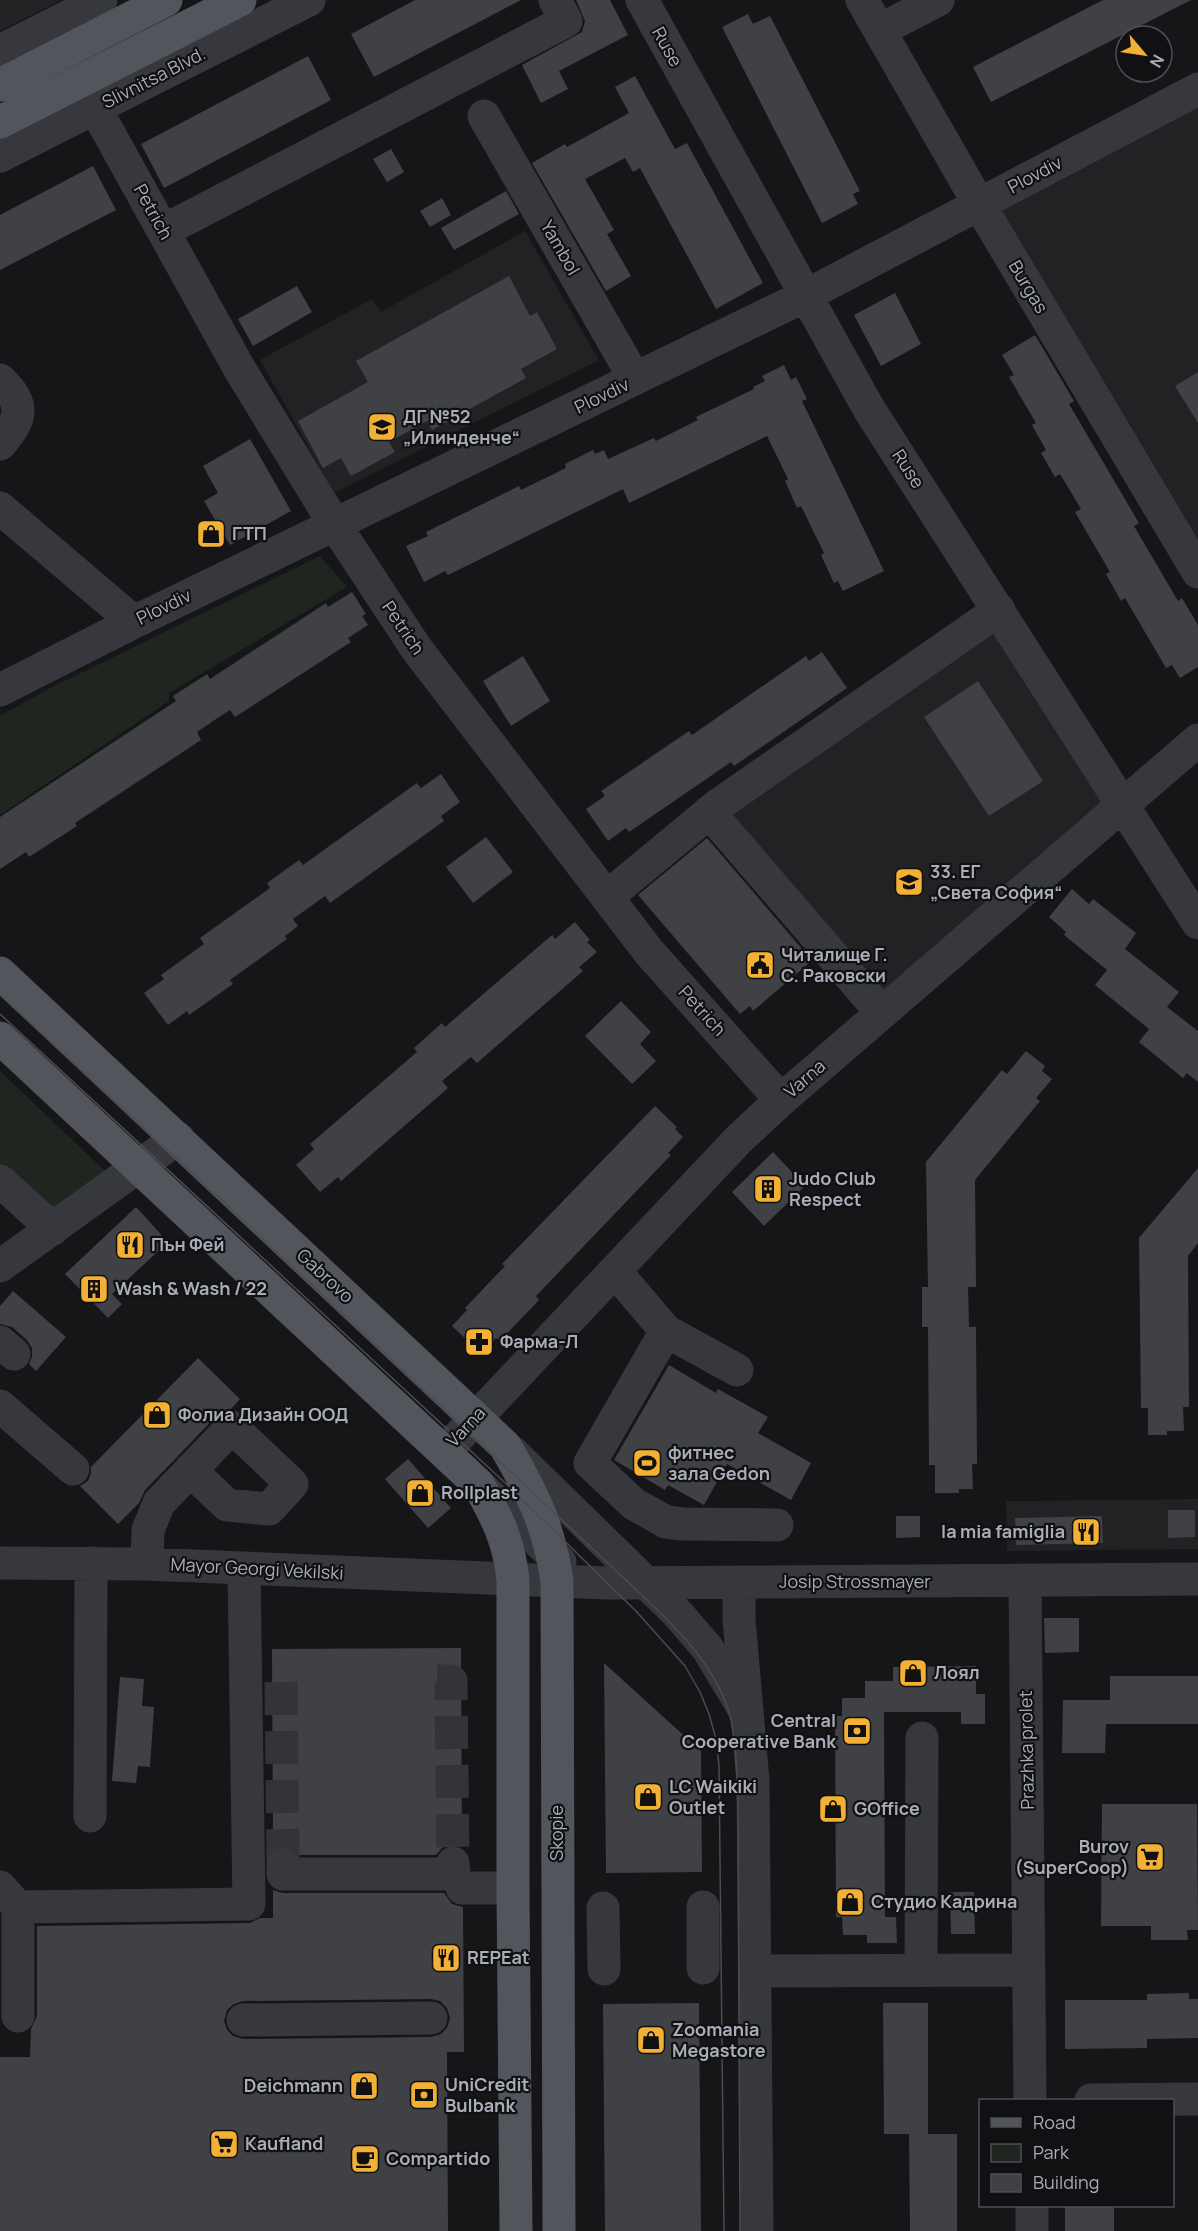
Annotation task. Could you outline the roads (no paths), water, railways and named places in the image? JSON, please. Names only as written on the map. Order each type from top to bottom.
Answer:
[{"type":"main road","points":[[0,85],[166,0]]},
{"type":"main road","name":"Slivnitsa Blvd.","points":[[0,122],[240,0]]},
{"type":"main road","name":"Gabrovo","points":[[0,974],[505,1446]]},
{"type":"main road","points":[[0,1038],[478,1484],[500,1523],[511,1559],[513,1580],[516,2231]]},
{"type":"main road","name":"Skopie","points":[[505,1446],[537,1504],[564,1573],[558,1935],[559,2231]]},
{"type":"street","points":[[0,51],[67,7],[100,0]]},
{"type":"street","name":"Slivnitsa Blvd.","points":[[0,156],[309,0]]},
{"type":"street","points":[[163,231],[566,21],[555,0]]},
{"type":"street","name":"Ruse","points":[[642,0],[869,409],[1198,923]]},
{"type":"street","name":"Burgas","points":[[862,0],[979,204],[1198,572]]},
{"type":"street","points":[[880,30],[938,0]]},
{"type":"street","name":"Plovdiv","points":[[0,690],[134,622],[805,296],[1198,89]]},
{"type":"street","name":"Petrich","points":[[95,108],[239,368],[335,525],[416,648],[649,952],[781,1100]]},
{"type":"street","name":"Yambol","points":[[484,116],[635,379]]},
{"type":"street","points":[[0,380],[9,388],[16,400],[18,414],[14,428],[0,444]]},
{"type":"street","points":[[0,508],[134,622]]},
{"type":"street","points":[[607,897],[709,812],[999,610]]},
{"type":"street","name":"Varna","points":[[444,1452],[739,1139],[781,1100],[1198,740]]},
{"type":"street","points":[[709,812],[882,1013]]},
{"type":"street","points":[[0,1266],[178,1138]]},
{"type":"street","points":[[0,1181],[53,1229]]},
{"type":"street","points":[[615,1271],[666,1331],[736,1370]]},
{"type":"street","points":[[666,1331],[590,1463],[634,1504],[666,1521],[683,1524],[777,1525]]},
{"type":"street","points":[[0,1406],[73,1469]]},
{"type":"street","name":"Gabrovo","points":[[505,1446],[678,1614],[708,1649],[746,1713]]},
{"type":"street","points":[[147,1564],[148,1530],[159,1503],[190,1470]]},
{"type":"street","points":[[478,1484],[564,1573]]},
{"type":"street","name":"Mayor Georgi Vekilski","points":[[0,1563],[147,1564],[513,1580]]},
{"type":"street","points":[[90,1816],[91,1563]]},
{"type":"street","points":[[244,1569],[259,1682],[277,1878]]},
{"type":"street","name":"Josip Strossmayer","points":[[513,1580],[564,1573],[646,1583],[1198,1579]]},
{"type":"street","name":"Prazhka prolet","points":[[1025,1581],[1030,2099]]},
{"type":"street","points":[[739,1583],[739,1619],[753,1781],[757,2231]]},
{"type":"street","points":[[921,1970],[922,1738]]},
{"type":"street","points":[[18,2016],[9,1897],[249,1904],[277,1878],[448,1875],[513,1888]]},
{"type":"street","points":[[703,1907],[703,1968]]},
{"type":"street","points":[[558,1935],[603,1922],[604,1969]]},
{"type":"street","points":[[755,1971],[1029,1970]]},
{"type":"street","points":[[243,2020],[431,2018]]},
{"type":"street","points":[[1174,2099],[1198,2099]]},
{"type":"street","points":[[1032,2207],[1032,2231]]},
{"type":"tunnel","points":[[437,1681],[451,1681],[453,1863]]},
{"type":"tunnel","points":[[281,1682],[283,1864]]},
{"type":"tram line","points":[[0,995],[659,1612],[690,1644],[715,1679],[731,1720],[737,1777],[740,2231]]},
{"type":"tram line","points":[[0,1014],[501,1479],[636,1611],[685,1666],[709,1714],[716,1739],[719,1765],[724,2231]]},
{"type":"place","name":"ДГ №52 „Илинденче“","points":[[382,427]]},
{"type":"place","name":"ГТП","points":[[211,534]]},
{"type":"place","name":"33. ЕГ „Света София“","points":[[909,882]]},
{"type":"place","name":"Читалище Г. С. Раковски","points":[[760,965]]},
{"type":"place","name":"Judo Club Respect","points":[[768,1189]]},
{"type":"place","name":"Пън Фей","points":[[130,1245]]},
{"type":"place","name":"Wash & Wash / 22","points":[[94,1289]]},
{"type":"place","name":"Фарма-Л","points":[[479,1342]]},
{"type":"place","name":"Фолиа Дизайн ООД","points":[[157,1415]]},
{"type":"place","name":"фитнес зала Gedon","points":[[647,1463]]},
{"type":"place","name":"Rollplast","points":[[420,1493]]},
{"type":"place","name":"la mia famiglia","points":[[1086,1532]]},
{"type":"place","name":"Лоял","points":[[913,1673]]},
{"type":"place","name":"Central Cooperative Bank","points":[[857,1731]]},
{"type":"place","name":"LC Waikiki Outlet","points":[[648,1797]]},
{"type":"place","name":"GOffice","points":[[833,1809]]},
{"type":"place","name":"Burov (SuperCoop)","points":[[1150,1857]]},
{"type":"place","name":"Студио Кадрина","points":[[850,1902]]},
{"type":"place","name":"REPEat","points":[[446,1958]]},
{"type":"place","name":"Zoomania Megastore","points":[[651,2040]]},
{"type":"place","name":"Deichmann","points":[[364,2086]]},
{"type":"place","name":"UniCredit Bulbank","points":[[424,2095]]},
{"type":"place","name":"Kaufland","points":[[224,2144]]},
{"type":"place","name":"Compartido","points":[[365,2159]]}]
